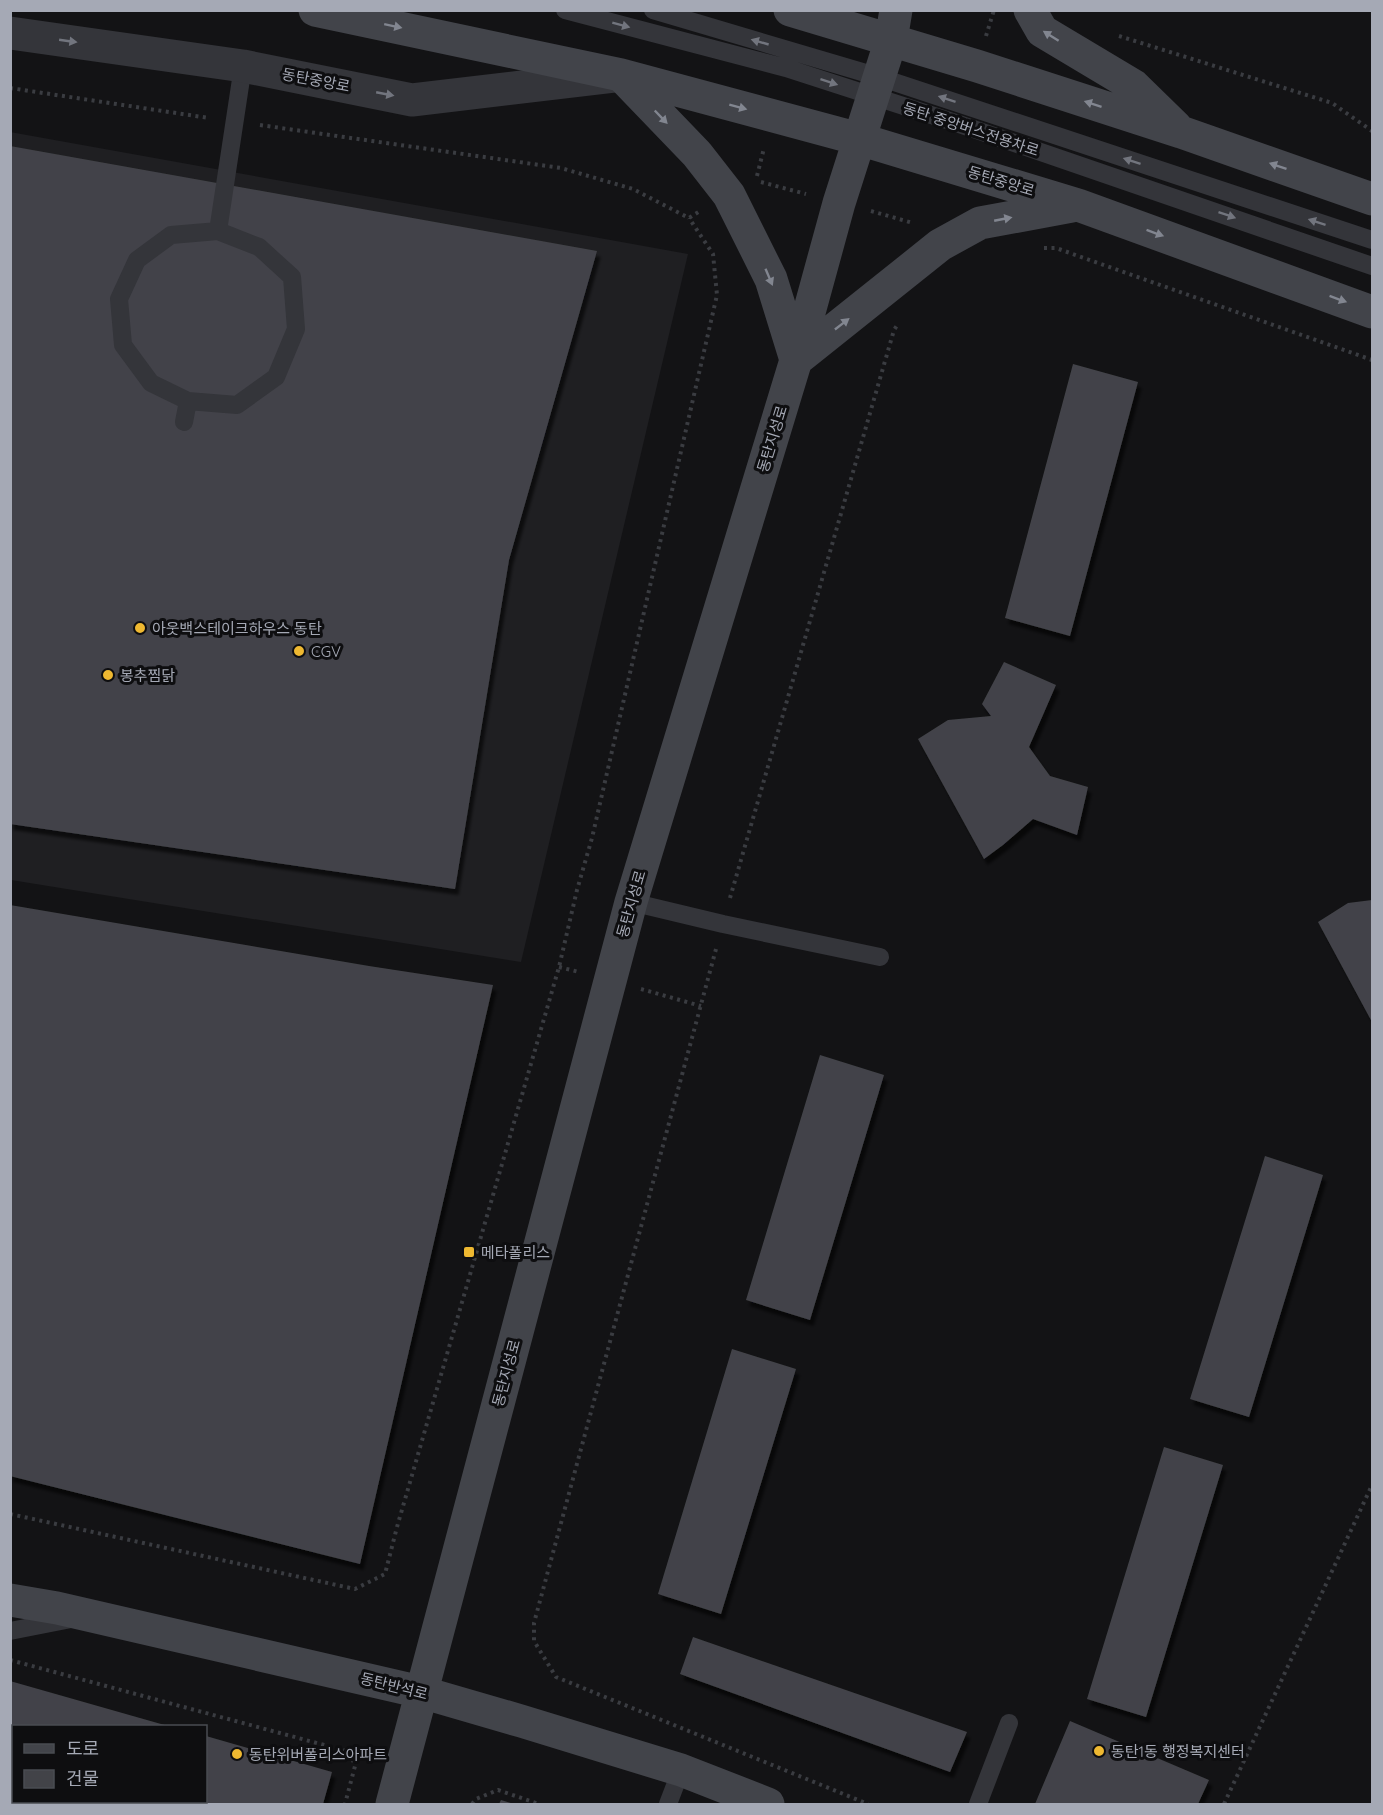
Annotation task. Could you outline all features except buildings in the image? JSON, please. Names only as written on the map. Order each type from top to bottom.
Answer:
[{"type":"street","name":"동탄중앙로","points":[[315,10],[621,75],[859,139],[1078,205],[1372,312]]},
{"type":"street","points":[[790,10],[894,25],[1181,132],[1372,199]]},
{"type":"street","points":[[1030,10],[1042,31],[1134,86],[1181,132]]},
{"type":"street","name":"동탄지성로","points":[[392,1804],[631,902],[796,360],[839,203],[894,25]]},
{"type":"street","name":"동탄중앙로","points":[[10,33],[243,66],[412,100],[621,75]]},
{"type":"street","points":[[621,75],[697,154],[729,195],[771,279],[796,360],[940,245],[980,223],[1078,205]]},
{"type":"street","name":"동탄반석로","points":[[10,1600],[57,1608],[421,1692],[681,1770],[768,1804]]},
{"type":"lane","name":"동탄 중앙버스전용차로","points":[[565,10],[786,68],[876,87],[1372,240]]},
{"type":"lane","name":"동탄 중앙버스전용차로","points":[[652,10],[876,87],[1372,266]]},
{"type":"lane","points":[[218,231],[243,66]]},
{"type":"lane","points":[[218,231],[259,247],[291,277],[296,329],[276,377],[237,405],[188,401],[151,383],[123,345],[119,299],[137,260],[171,235],[218,231]]},
{"type":"lane","points":[[184,422],[188,401]]},
{"type":"lane","points":[[631,902],[880,957]]},
{"type":"lane","points":[[10,1631],[91,1616]]},
{"type":"lane","points":[[978,1804],[1010,1723]]},
{"type":"lane","points":[[668,1804],[681,1770]]},
{"type":"path","points":[[1112,33],[1332,102],[1372,131]]},
{"type":"path","points":[[10,88],[561,168],[633,189],[689,218],[712,254],[717,295],[592,838],[559,967],[385,1574],[355,1588],[10,1514]]},
{"type":"path","points":[[689,218],[729,195]]},
{"type":"path","points":[[1056,248],[1372,360]]},
{"type":"path","points":[[868,1804],[556,1677],[534,1641],[534,1623],[723,924],[894,330]]},
{"type":"path","points":[[1224,1804],[1372,1485]]},
{"type":"path","points":[[10,1660],[350,1752],[355,1766],[345,1804]]},
{"type":"path","points":[[472,1804],[476,1799],[498,1790],[539,1804]]},
{"type":"shaded area","points":[[10,132],[688,254],[521,962],[11,880]]},
{"type":"place","name":"아웃백스테이크하우스 동탄","points":[[140,628]]},
{"type":"place","name":"CGV","points":[[299,651]]},
{"type":"place","name":"봉추찜닭","points":[[108,675]]},
{"type":"place","name":"메타폴리스","points":[[469,1252]]},
{"type":"place","name":"동탄1동 행정복지센터","points":[[1099,1751]]},
{"type":"place","name":"동탄위버폴리스아파트","points":[[237,1754]]}]
